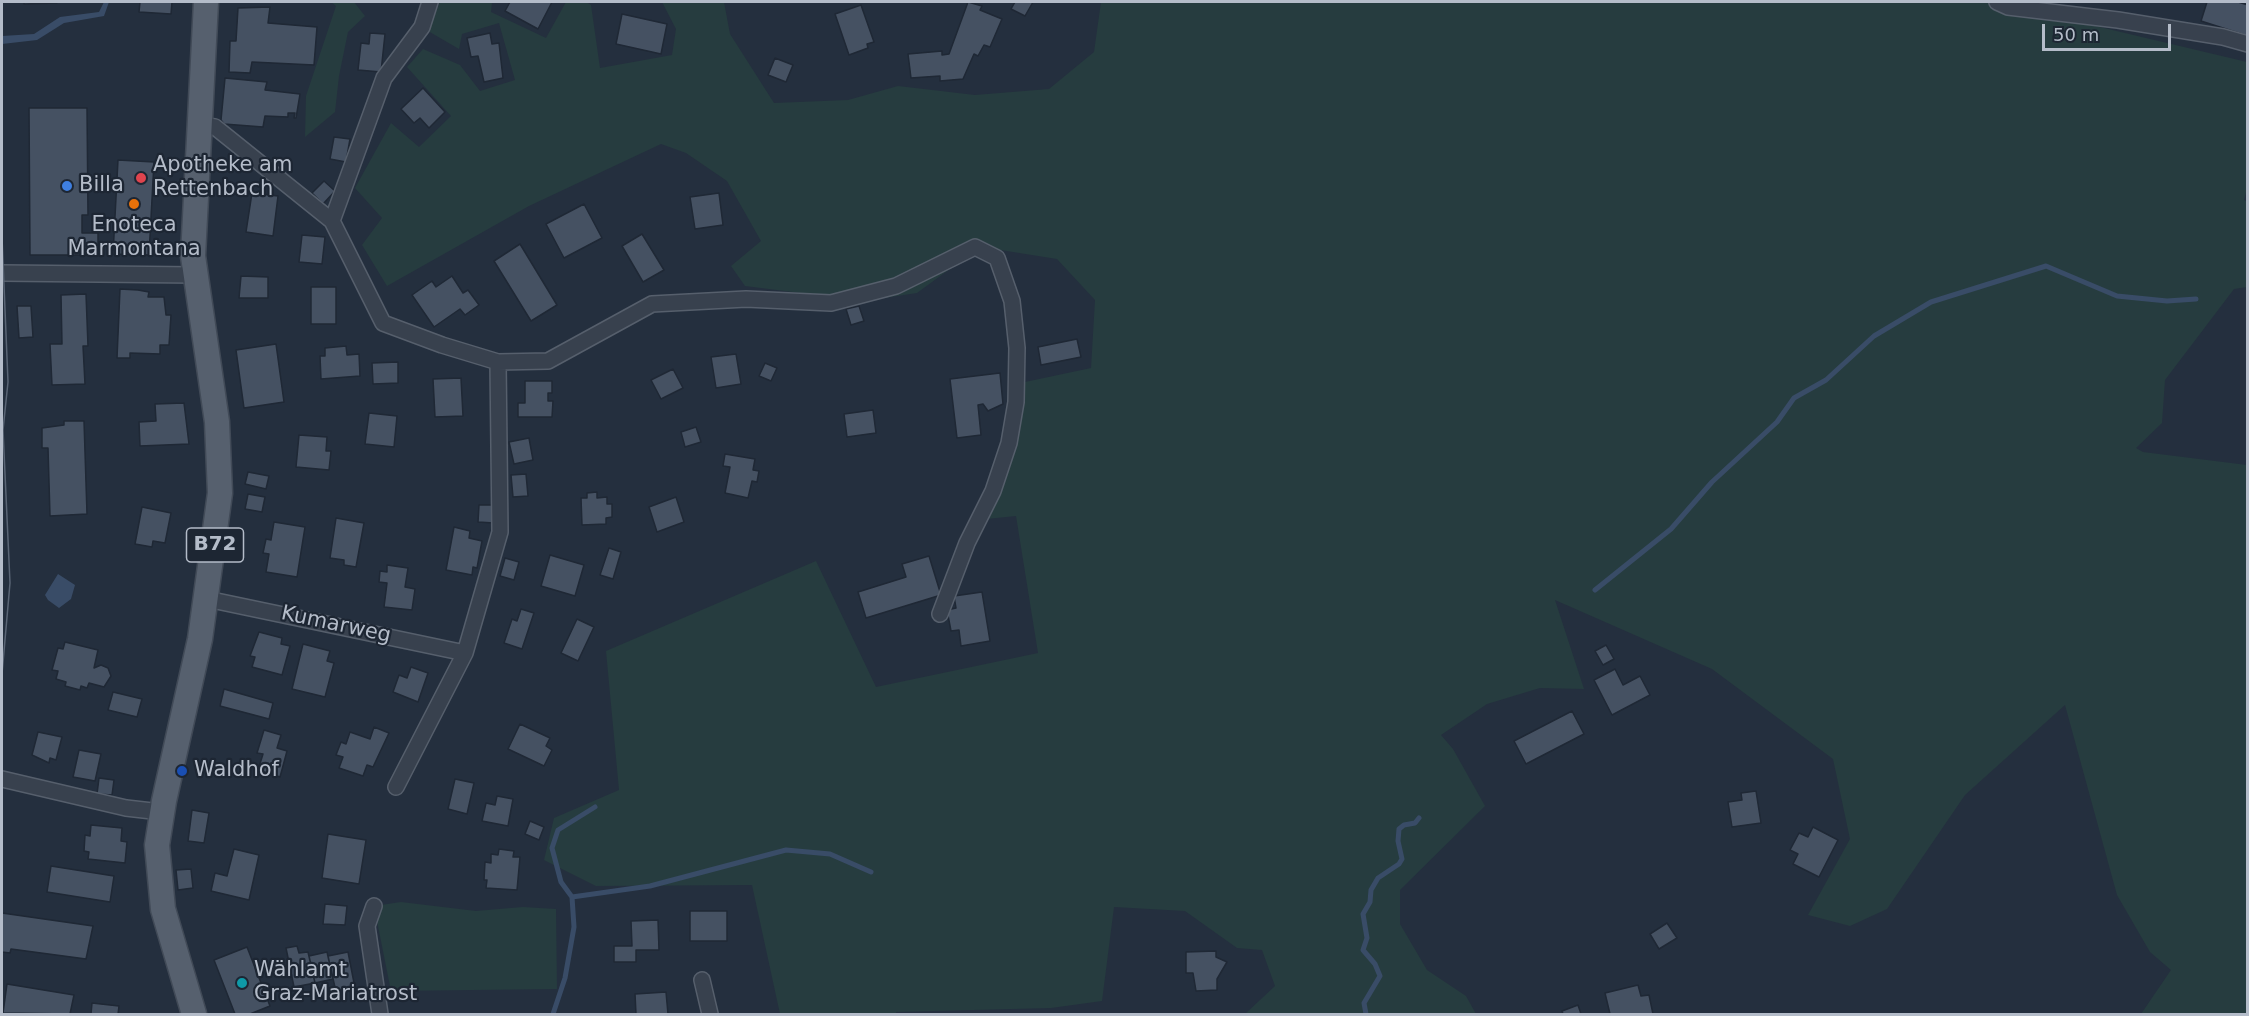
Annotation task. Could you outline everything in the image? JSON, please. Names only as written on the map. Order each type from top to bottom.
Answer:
[{"type":"main road","name":"B72","points":[[194,1014],[163,909],[157,845],[161,812],[207,599],[217,528],[220,459],[195,275],[193,239],[206,2]]},
{"type":"street","points":[[332,221],[384,78],[422,27],[429,2]]},
{"type":"street","points":[[1997,2],[2008,7],[2118,20],[2223,37],[2247,44]]},
{"type":"street","points":[[198,124],[215,127],[332,221],[383,323],[442,345],[498,362],[548,361],[652,304],[746,299],[831,303],[896,286],[975,247],[998,258],[1012,301],[1017,348],[1016,402],[1011,433],[993,490],[967,543],[940,614]]},
{"type":"street","points":[[2,273],[195,275]]},
{"type":"street","points":[[396,788],[465,653],[500,532],[498,362]]},
{"type":"street","name":"Kumarweg","points":[[207,599],[465,653]]},
{"type":"street","points":[[2,779],[126,808],[161,812]]},
{"type":"street","points":[[374,906],[367,926],[380,1014]]},
{"type":"street","points":[[702,980],[710,1014]]},
{"type":"green space","points":[[331,2],[354,2],[365,16],[348,32],[339,76],[335,112],[305,137],[306,96],[336,6]]},
{"type":"green space","points":[[440,2],[492,2],[491,12],[546,38],[566,2],[586,2],[591,5],[600,68],[672,55],[676,29],[662,2],[724,2],[730,34],[774,103],[848,100],[898,86],[975,95],[1049,89],[1094,52],[1101,2],[2024,2],[2024,9],[2247,62],[2248,185],[2244,200],[2248,202],[2247,287],[2234,289],[2165,380],[2162,423],[2136,448],[2143,452],[2247,465],[2247,1014],[2141,1014],[2171,970],[2150,952],[2117,895],[2065,705],[1965,795],[1887,909],[1850,926],[1808,915],[1850,839],[1833,759],[1712,669],[1555,600],[1584,689],[1540,688],[1487,704],[1441,735],[1453,749],[1485,806],[1400,890],[1400,924],[1427,970],[1466,996],[1476,1014],[1245,1014],[1275,986],[1262,950],[1237,948],[1185,911],[1114,907],[1102,1001],[1051,1008],[896,1012],[896,1014],[780,1014],[752,885],[596,886],[544,860],[554,818],[619,790],[606,651],[816,561],[876,687],[1038,653],[1016,516],[986,519],[1015,450],[1025,382],[1091,368],[1095,300],[1057,259],[988,248],[958,263],[917,293],[864,301],[745,286],[731,266],[761,241],[727,181],[686,153],[661,144],[529,206],[387,286],[362,245],[382,218],[355,188],[391,123],[419,147],[451,116],[407,67],[423,49],[460,65],[480,91],[515,80],[499,23],[462,34],[459,49],[428,31]]},
{"type":"green space","points":[[401,902],[476,911],[523,907],[556,909],[557,989],[391,991],[374,906]]},
{"type":"water","points":[[104,2],[109,2],[104,16],[64,23],[37,40],[2,44],[2,36],[34,34],[60,17],[99,12]]},
{"type":"water","points":[[58,574],[75,585],[71,599],[59,608],[45,595]]},
{"type":"building","points":[[24,2],[57,2],[57,3],[24,4]]},
{"type":"building","points":[[140,2],[172,2],[171,14],[139,12]]},
{"type":"building","points":[[510,2],[552,2],[538,29],[505,11]]},
{"type":"building","points":[[968,2],[982,6],[980,10],[1002,19],[990,47],[984,45],[978,56],[974,54],[963,79],[940,81],[940,76],[911,78],[908,54],[942,51],[942,55],[949,54]]},
{"type":"building","points":[[1015,2],[1033,2],[1025,16],[1011,9]]},
{"type":"building","points":[[2207,2],[2238,2],[2248,5],[2248,36],[2201,21]]},
{"type":"building","points":[[861,5],[874,42],[867,44],[868,48],[849,55],[835,14]]},
{"type":"building","points":[[270,7],[268,23],[317,27],[314,65],[252,62],[250,73],[229,72],[230,41],[236,41],[238,8]]},
{"type":"building","points":[[622,14],[667,24],[661,54],[616,44]]},
{"type":"building","points":[[370,33],[385,34],[381,72],[358,70],[361,43],[369,44]]},
{"type":"building","points":[[490,33],[492,44],[499,43],[503,78],[484,82],[478,56],[471,57],[467,38]]},
{"type":"building","points":[[775,58],[793,65],[786,82],[768,75]]},
{"type":"building","points":[[225,78],[267,82],[265,90],[300,94],[296,118],[294,118],[295,113],[288,113],[288,117],[265,116],[263,127],[224,124],[221,120]]},
{"type":"building","points":[[423,88],[445,112],[429,128],[420,118],[414,123],[401,109]]},
{"type":"building","points":[[29,108],[87,108],[88,215],[82,215],[82,233],[98,233],[98,255],[30,255]]},
{"type":"building","points":[[334,137],[350,139],[346,162],[330,159]]},
{"type":"building","points":[[118,160],[154,162],[149,255],[113,254]]},
{"type":"building","points":[[324,181],[335,191],[323,204],[312,193]]},
{"type":"building","points":[[252,193],[278,196],[273,236],[246,232]]},
{"type":"building","points":[[719,193],[723,225],[695,229],[690,197]]},
{"type":"building","points":[[584,204],[602,238],[564,258],[546,224]]},
{"type":"building","points":[[642,234],[664,270],[643,282],[622,246]]},
{"type":"building","points":[[302,235],[325,237],[322,264],[299,262]]},
{"type":"building","points":[[520,244],[557,305],[531,321],[494,261]]},
{"type":"building","points":[[241,276],[268,277],[268,298],[239,298]]},
{"type":"building","points":[[452,276],[463,293],[468,290],[479,305],[465,315],[460,309],[434,327],[412,295],[432,281],[436,287]]},
{"type":"building","points":[[311,287],[336,287],[336,324],[311,324]]},
{"type":"building","points":[[120,289],[149,292],[148,297],[164,297],[166,315],[171,315],[169,345],[160,345],[160,354],[130,353],[130,358],[117,358]]},
{"type":"building","points":[[86,294],[88,346],[83,346],[85,384],[52,385],[50,344],[62,344],[61,295]]},
{"type":"building","points":[[17,306],[31,306],[33,337],[19,338]]},
{"type":"building","points":[[859,306],[864,321],[851,325],[846,309]]},
{"type":"building","points":[[1077,339],[1081,357],[1041,365],[1038,347]]},
{"type":"building","points":[[276,344],[284,402],[244,408],[236,350]]},
{"type":"building","points":[[346,346],[347,355],[359,354],[360,376],[321,379],[320,356],[325,356],[325,348]]},
{"type":"building","points":[[736,354],[741,384],[716,388],[711,357]]},
{"type":"building","points":[[398,362],[398,383],[373,384],[372,363]]},
{"type":"building","points":[[765,363],[777,368],[771,381],[759,376]]},
{"type":"building","points":[[673,369],[683,388],[661,399],[651,380]]},
{"type":"building","points":[[1000,373],[1003,404],[988,411],[983,404],[978,405],[981,435],[957,438],[950,379]]},
{"type":"building","points":[[461,378],[463,416],[435,417],[433,379]]},
{"type":"building","points":[[525,381],[552,381],[552,393],[548,393],[548,401],[553,401],[552,417],[518,417],[518,403],[525,403]]},
{"type":"building","points":[[184,403],[189,444],[140,446],[139,422],[156,421],[155,404]]},
{"type":"building","points":[[873,410],[876,433],[847,437],[844,414]]},
{"type":"building","points":[[369,413],[397,416],[394,447],[365,444]]},
{"type":"building","points":[[64,421],[84,421],[87,514],[50,516],[48,448],[42,448],[42,428],[64,425]]},
{"type":"building","points":[[696,427],[701,442],[685,447],[681,432]]},
{"type":"building","points":[[299,435],[327,437],[326,451],[331,451],[329,470],[296,467]]},
{"type":"building","points":[[529,438],[533,460],[514,464],[509,442]]},
{"type":"building","points":[[725,454],[755,459],[753,470],[759,471],[757,482],[752,481],[748,498],[725,493],[730,467],[723,466]]},
{"type":"building","points":[[248,472],[269,476],[266,489],[245,484]]},
{"type":"building","points":[[526,474],[528,496],[513,497],[511,475]]},
{"type":"building","points":[[597,492],[597,498],[607,497],[607,504],[612,504],[612,517],[606,518],[606,524],[582,525],[581,498],[587,498],[587,493]]},
{"type":"building","points":[[248,494],[265,497],[262,512],[245,509]]},
{"type":"building","points":[[676,497],[684,522],[657,532],[649,507]]},
{"type":"building","points":[[479,505],[494,505],[494,523],[478,522]]},
{"type":"building","points":[[142,507],[171,513],[165,543],[153,541],[152,547],[135,544]]},
{"type":"building","points":[[336,518],[364,523],[356,567],[344,565],[344,560],[330,558]]},
{"type":"building","points":[[274,522],[305,527],[297,577],[266,572],[269,554],[263,553],[266,539],[271,540]]},
{"type":"building","points":[[454,527],[470,531],[469,538],[482,541],[477,568],[473,567],[472,575],[446,570]]},
{"type":"building","points":[[609,548],[621,552],[613,579],[600,575]]},
{"type":"building","points":[[550,555],[584,565],[575,596],[541,586]]},
{"type":"building","points":[[929,556],[941,595],[866,618],[858,592],[906,577],[902,564]]},
{"type":"building","points":[[505,558],[519,562],[514,580],[500,576]]},
{"type":"building","points":[[387,565],[408,568],[405,587],[415,589],[412,610],[384,607],[387,583],[379,582],[380,571],[387,572]]},
{"type":"building","points":[[982,592],[990,641],[961,646],[959,630],[951,631],[947,610],[956,608],[954,596]]},
{"type":"building","points":[[521,609],[534,613],[522,649],[504,643],[512,619],[517,621]]},
{"type":"building","points":[[577,619],[594,627],[578,661],[561,653]]},
{"type":"building","points":[[259,632],[282,638],[281,644],[290,646],[282,675],[252,667],[255,657],[250,656]]},
{"type":"building","points":[[65,642],[98,650],[94,668],[101,665],[108,668],[111,676],[104,687],[89,683],[87,688],[81,686],[80,690],[65,686],[66,682],[56,679],[58,671],[52,670],[58,648],[63,649]]},
{"type":"building","points":[[303,644],[330,651],[327,661],[334,663],[325,697],[292,689]]},
{"type":"building","points":[[1606,645],[1614,659],[1603,665],[1595,651]]},
{"type":"building","points":[[411,667],[428,673],[418,702],[393,692],[399,675],[407,678]]},
{"type":"building","points":[[1615,669],[1623,685],[1640,676],[1650,695],[1612,715],[1594,680]]},
{"type":"building","points":[[224,689],[273,703],[269,719],[220,706]]},
{"type":"building","points":[[113,692],[142,699],[137,717],[108,710]]},
{"type":"building","points":[[1572,711],[1584,734],[1526,764],[1514,741]]},
{"type":"building","points":[[520,724],[550,738],[546,746],[552,750],[544,766],[508,749]]},
{"type":"building","points":[[374,727],[389,733],[373,767],[367,765],[363,776],[339,768],[343,757],[336,755],[341,742],[346,744],[350,732],[370,739]]},
{"type":"building","points":[[264,730],[281,735],[277,748],[287,751],[280,777],[258,770],[263,754],[257,753]]},
{"type":"building","points":[[38,732],[62,737],[56,760],[50,758],[49,763],[32,755]]},
{"type":"building","points":[[79,750],[101,754],[95,781],[73,777]]},
{"type":"building","points":[[99,778],[114,780],[112,795],[97,794]]},
{"type":"building","points":[[455,779],[474,783],[467,814],[448,809]]},
{"type":"building","points":[[1756,791],[1761,823],[1732,827],[1728,802],[1742,800],[1741,793]]},
{"type":"building","points":[[497,796],[513,799],[508,826],[482,821],[486,803],[495,805]]},
{"type":"building","points":[[192,810],[209,813],[204,843],[188,841]]},
{"type":"building","points":[[530,821],[544,827],[539,840],[525,834]]},
{"type":"building","points":[[91,825],[122,828],[121,841],[127,842],[125,863],[88,859],[89,852],[84,851],[85,835],[90,836]]},
{"type":"building","points":[[1813,827],[1838,840],[1819,877],[1793,864],[1798,854],[1790,850],[1799,833],[1808,837]]},
{"type":"building","points":[[328,834],[366,840],[359,884],[322,878]]},
{"type":"building","points":[[234,849],[259,855],[249,900],[211,891],[215,873],[227,876]]},
{"type":"building","points":[[499,849],[514,851],[513,857],[520,857],[517,890],[486,888],[485,862],[491,863],[491,854],[498,855]]},
{"type":"building","points":[[51,866],[114,876],[110,902],[47,892]]},
{"type":"building","points":[[191,869],[193,888],[178,890],[176,870]]},
{"type":"building","points":[[325,904],[347,906],[345,925],[323,924]]},
{"type":"building","points":[[690,911],[727,911],[727,941],[690,941]]},
{"type":"building","points":[[2,913],[93,926],[86,959],[11,949],[10,953],[2,952]]},
{"type":"building","points":[[658,920],[659,950],[636,950],[636,962],[614,962],[614,946],[632,946],[631,921]]},
{"type":"building","points":[[1667,923],[1677,938],[1659,949],[1650,934]]},
{"type":"building","points":[[297,946],[299,953],[308,952],[315,983],[294,987],[286,948]]},
{"type":"building","name":"Wählamt Graz-Mariatrost","points":[[247,947],[270,1006],[250,1014],[235,1014],[214,960]]},
{"type":"building","points":[[1216,951],[1216,957],[1227,962],[1217,979],[1217,990],[1196,991],[1193,973],[1186,973],[1186,952]]},
{"type":"building","points":[[327,952],[333,979],[315,983],[309,956]]},
{"type":"building","points":[[348,952],[355,988],[336,992],[328,956]]},
{"type":"building","points":[[7,984],[74,995],[70,1014],[3,1013]]},
{"type":"building","points":[[1638,985],[1641,996],[1649,995],[1653,1014],[1610,1014],[1605,993]]},
{"type":"building","points":[[666,992],[668,1014],[636,1014],[635,994]]},
{"type":"building","points":[[92,1003],[119,1006],[118,1014],[91,1014]]},
{"type":"building","points":[[1578,1005],[1581,1014],[1563,1014],[1562,1011]]},
{"type":"waterway","points":[[1595,590],[1671,529],[1712,482],[1777,422],[1794,398],[1826,380],[1874,336],[1931,302],[2046,266],[2117,296],[2167,301],[2196,299]]},
{"type":"waterway","points":[[572,897],[561,882],[552,848],[558,830],[595,807]]},
{"type":"waterway","points":[[1366,1014],[1364,1003],[1380,976],[1375,964],[1363,950],[1367,938],[1363,914],[1370,902],[1371,890],[1378,878],[1399,864],[1402,859],[1398,841],[1399,829],[1404,825],[1415,823],[1419,818]]},
{"type":"waterway","points":[[553,1014],[565,978],[574,927],[572,897],[650,886],[786,850],[830,854],[871,872]]},
{"type":"tram line","points":[[2,237],[8,382],[3,430],[10,583],[2,674]]},
{"type":"place","name":"Apotheke am Rettenbach","points":[[141,178]]},
{"type":"place","name":"Billa","points":[[67,186]]},
{"type":"place","name":"Enoteca Marmontana","points":[[134,204]]},
{"type":"place","name":"Waldhof","points":[[182,771]]},
{"type":"place","name":"Wählamt Graz-Mariatrost","points":[[242,983]]}]
